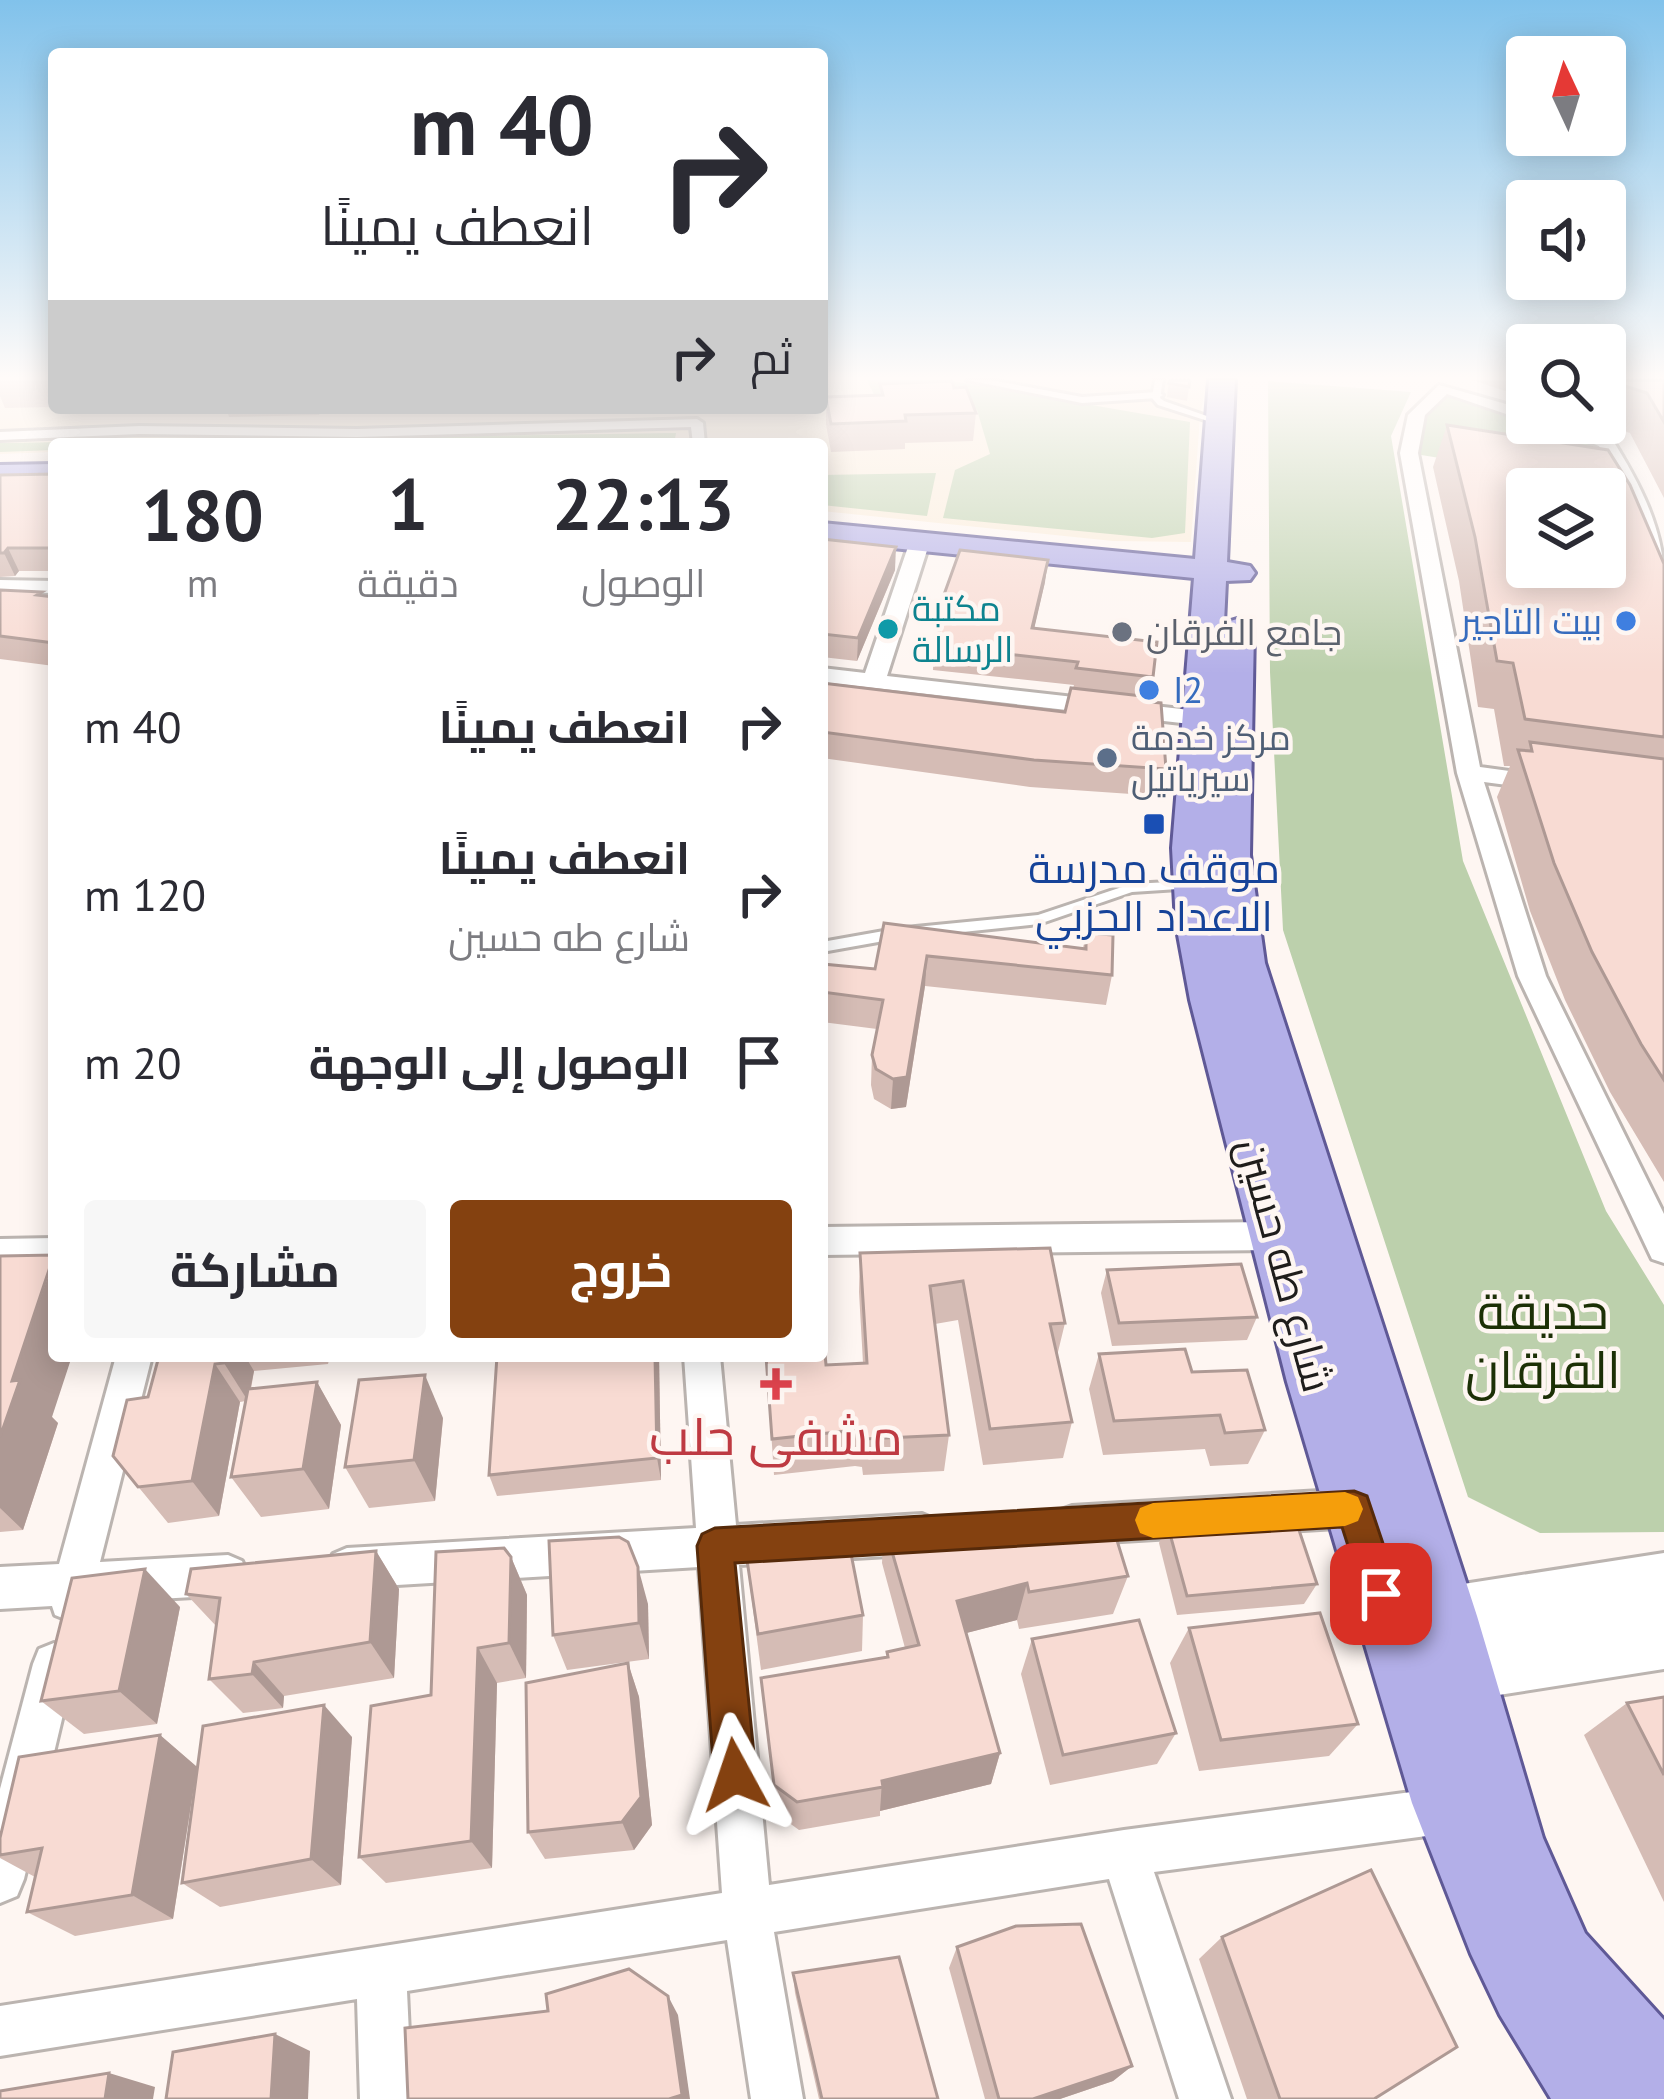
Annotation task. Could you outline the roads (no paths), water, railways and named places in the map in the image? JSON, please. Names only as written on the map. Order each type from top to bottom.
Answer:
[{"type":"main road","name":"شارع طه حسين","points":[[1220,478],[1229,855],[1242,963],[1452,1644],[1507,1843],[1557,1961],[1664,2081]]},
{"type":"main road","points":[[1225,563],[1233,478]]},
{"type":"main road","points":[[828,521],[1225,563]]},
{"type":"main road","points":[[828,533],[1225,563]]},
{"type":"main road","name":"شارع طه حسين","points":[[1225,563],[1199,718],[1192,885],[1202,950],[1274,1236],[1449,1810],[1533,1996],[1601,2099]]},
{"type":"main road","points":[[1452,1644],[1664,1582]]},
{"type":"main road","points":[[1452,1644],[1664,1639]]},
{"type":"street","points":[[1424,478],[1469,773],[1532,976],[1664,1249]]},
{"type":"street","points":[[1625,478],[1664,574]]},
{"type":"street","points":[[1626,488],[1631,489]]},
{"type":"street","points":[[874,681],[920,541]]},
{"type":"street","points":[[0,586],[48,587]]},
{"type":"street","points":[[828,676],[1199,718]]},
{"type":"street","points":[[1469,773],[1577,787]]},
{"type":"street","points":[[828,1241],[1274,1236]]},
{"type":"street","points":[[0,1253],[48,1252]]},
{"type":"street","points":[[0,1879],[132,1362]]},
{"type":"street","points":[[702,1362],[747,1912],[778,2099]]},
{"type":"street","points":[[1043,1527],[1354,1508]]},
{"type":"street","points":[[312,1570],[949,1532]]},
{"type":"street","points":[[0,1588],[265,1573]]},
{"type":"street","points":[[0,2031],[1124,1853],[1449,1810]]},
{"type":"street","points":[[1124,1853],[1205,2099]]},
{"type":"street","points":[[381,1970],[386,2099]]},
{"type":"lane","points":[[828,946],[895,934],[1039,920],[1131,888],[1192,885]]},
{"type":"place","name":"بيت التاجير","points":[[1626,621]]},
{"type":"place","name":"مكتبة الرسالة","points":[[888,629]]},
{"type":"place","name":"جامع الفرقان","points":[[1122,632]]},
{"type":"place","name":"I2","points":[[1149,690]]},
{"type":"place","name":"مركز خدمة سيرياتيل","points":[[1107,758]]},
{"type":"place","name":"موقف مدرسة الاعداد الحزبي","points":[[1154,824]]},
{"type":"place","name":"مشفى حلب","points":[[776,1384]]},
{"type":"park label","name":"حديقة الفرقان","points":[[1543,1340]]}]
